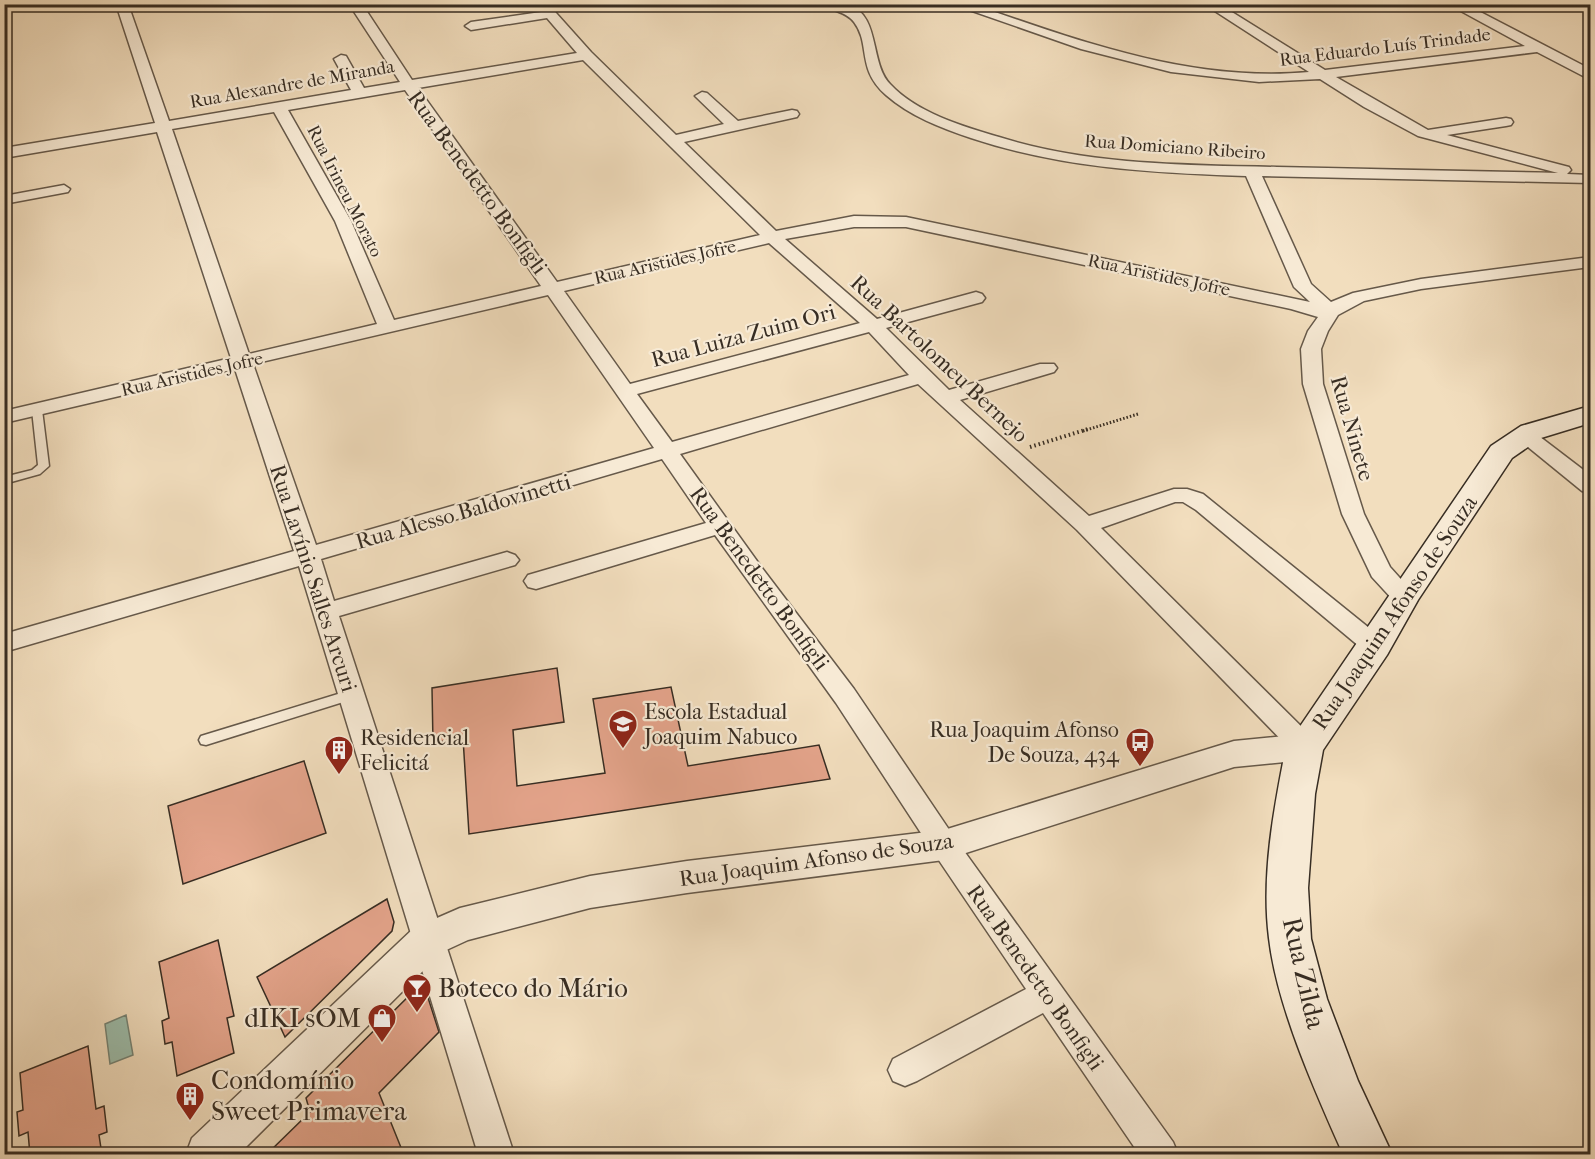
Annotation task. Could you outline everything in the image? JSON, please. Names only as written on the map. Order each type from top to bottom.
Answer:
[{"type":"main road","name":"Rua Joaquim Afonso de Souza","points":[[1305,747],[1375,646],[1404,596],[1501,452],[1510,442],[1524,434],[1590,415]]},
{"type":"main road","name":"Rua Zilda","points":[[1305,747],[1296,794],[1287,888],[1290,939],[1305,999],[1333,1077],[1368,1155]]},
{"type":"street","name":"Rua Lavínio Salles Arcuri","points":[[122,4],[308,557],[496,1155]]},
{"type":"street","name":"Rua Benedetto Bonfigli","points":[[355,4],[408,84],[721,526],[845,696],[944,845],[1160,1155]]},
{"type":"street","name":"Rua Domiciano Ribeiro","points":[[829,4],[842,7],[858,16],[865,27],[873,69],[881,84],[896,97],[944,124],[1045,155],[1101,165],[1252,172],[1590,179]]},
{"type":"street","name":"Rua Eduardo Luís Trindade","points":[[958,4],[1093,50],[1158,66],[1230,76],[1275,78],[1322,74],[1539,48]]},
{"type":"street","points":[[1210,4],[1388,115],[1423,133],[1543,164],[1590,179]]},
{"type":"street","points":[[1454,4],[1590,74]]},
{"type":"street","points":[[471,26],[546,9]]},
{"type":"street","name":"Rua Bartolomeu Bernejo","points":[[546,9],[586,55],[772,237],[873,325],[922,377],[1085,525],[1305,747]]},
{"type":"street","name":"Rua Alexandre de Miranda","points":[[4,153],[586,55]]},
{"type":"street","points":[[341,59],[359,92]]},
{"type":"street","points":[[702,96],[735,126]]},
{"type":"street","name":"Rua Irineu Morato","points":[[279,107],[343,220],[388,327]]},
{"type":"street","points":[[673,140],[792,114]]},
{"type":"street","points":[[1423,133],[1506,122]]},
{"type":"street","points":[[1252,172],[1303,287],[1330,313],[1340,305],[1359,297],[1387,290],[1590,262]]},
{"type":"street","points":[[4,200],[64,189]]},
{"type":"street","name":"Rua Aristides Jofre","points":[[4,417],[856,219],[906,222],[1330,313]]},
{"type":"street","name":"Rua Luiza Zuim Ori","points":[[626,391],[976,298]]},
{"type":"street","name":"Rua Ninete","points":[[1330,313],[1311,349],[1313,384],[1353,514],[1380,571],[1404,596]]},
{"type":"street","points":[[945,398],[1047,368]]},
{"type":"street","name":"Rua Alesso Baldovinetti","points":[[4,643],[308,557],[922,377]]},
{"type":"street","points":[[1524,434],[1590,486]]},
{"type":"street","points":[[1085,525],[1168,497],[1179,494],[1188,495],[1204,505],[1375,646]]},
{"type":"street","points":[[536,581],[721,526]]},
{"type":"street","points":[[324,612],[507,560]]},
{"type":"street","name":"Rua Joaquim Afonso de Souza","points":[[208,1155],[428,940],[460,925],[590,892],[687,877],[944,845],[1234,754],[1305,747]]},
{"type":"street","points":[[905,1070],[1048,994]]},
{"type":"lane","points":[[4,481],[36,472],[44,466],[37,410]]},
{"type":"lane","points":[[206,740],[351,695]]},
{"type":"path","points":[[1007,454],[1138,414]]},
{"type":"shaded area","points":[[126,1015],[133,1055],[110,1064],[105,1024]]},
{"type":"building","points":[[557,668],[564,722],[513,730],[517,786],[605,773],[593,699],[671,687],[688,766],[819,745],[830,779],[469,834],[463,738],[433,743],[432,688]]},
{"type":"building","points":[[304,761],[326,833],[183,884],[168,806]]},
{"type":"building","points":[[387,899],[394,922],[392,931],[285,1037],[257,977]]},
{"type":"building","points":[[218,940],[234,1016],[227,1018],[234,1053],[177,1076],[172,1042],[165,1044],[162,1021],[169,1018],[159,962]]},
{"type":"building","points":[[423,982],[439,1032],[379,1093],[404,1155],[266,1155],[310,1112],[306,1098]]},
{"type":"building","points":[[88,1046],[96,1109],[104,1106],[107,1132],[99,1135],[102,1155],[30,1155],[28,1132],[19,1136],[17,1112],[23,1110],[20,1073]]},
{"type":"place","name":"Escola Estadual Joaquim Nabuco","points":[[623,750]]},
{"type":"place","name":"Rua Joaquim Afonso De Souza, 434","points":[[1140,768]]},
{"type":"place","name":"Residencial Felicitá","points":[[339,776]]},
{"type":"place","name":"Boteco do Mário","points":[[417,1014]]},
{"type":"place","name":"dIKI sOM","points":[[382,1044]]},
{"type":"place","name":"Condomínio Sweet Primavera","points":[[190,1122]]}]
